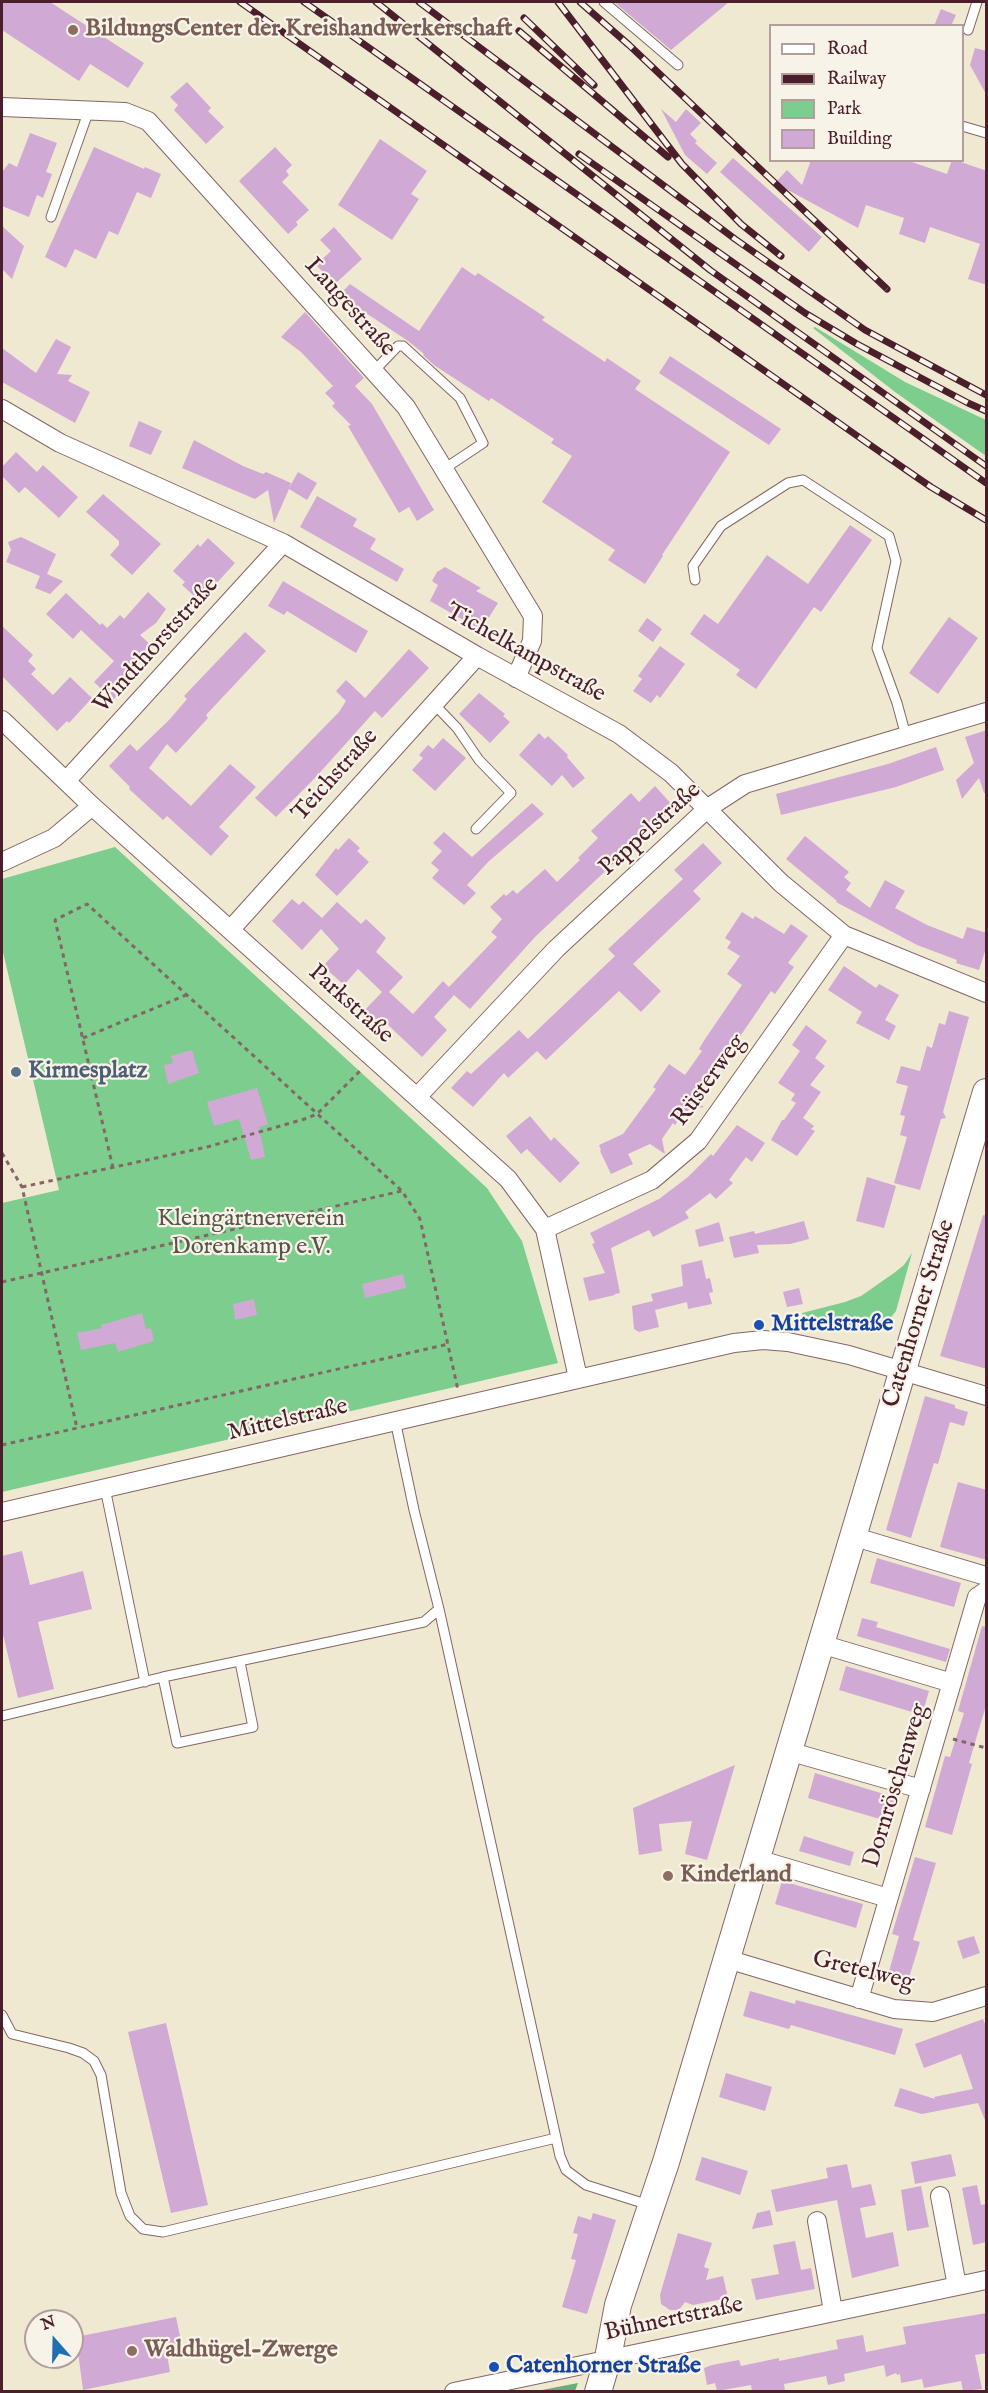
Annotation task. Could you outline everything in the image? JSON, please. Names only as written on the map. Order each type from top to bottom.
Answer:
[{"type":"street","name":"Laugestraße","points":[[2,107],[126,112],[148,121],[406,406],[533,616],[532,641],[516,678]]},
{"type":"street","name":"Tichelkampstraße","points":[[2,409],[60,443],[283,543],[477,656],[619,734],[671,773],[780,883],[844,935],[987,993]]},
{"type":"street","name":"Windthorststraße","points":[[66,781],[283,543]]},
{"type":"street","name":"Teichstraße","points":[[231,929],[477,656]]},
{"type":"street","name":"Pappelstraße","points":[[417,1098],[555,949],[708,808],[745,784],[987,712]]},
{"type":"street","name":"Parkstraße","points":[[2,720],[92,806],[508,1179],[545,1229],[578,1378]]},
{"type":"street","points":[[2,862],[54,838],[92,806]]},
{"type":"street","name":"Rüsterweg","points":[[545,1229],[652,1180],[698,1141],[844,935]]},
{"type":"street","name":"Catenhorner Straße","points":[[598,2391],[608,2358],[618,2305],[666,2162],[987,1092]]},
{"type":"street","name":"Mittelstraße","points":[[2,1512],[700,1350],[763,1340],[788,1342],[828,1351],[987,1396]]},
{"type":"street","points":[[855,1537],[987,1576]]},
{"type":"street","name":"Dornröschenweg","points":[[859,1999],[977,1597],[987,1591]]},
{"type":"street","points":[[821,1644],[952,1683]]},
{"type":"street","points":[[788,1751],[921,1789]]},
{"type":"street","points":[[757,1859],[888,1898]]},
{"type":"street","name":"Gretelweg","points":[[727,1959],[894,2009],[933,2012],[987,1996]]},
{"type":"street","points":[[940,2196],[957,2286]]},
{"type":"street","points":[[817,2221],[833,2311]]},
{"type":"street","name":"Bühnertstraße","points":[[454,2391],[987,2280]]},
{"type":"lane","points":[[604,2],[678,65]]},
{"type":"lane","points":[[968,30],[977,2]]},
{"type":"lane","points":[[51,217],[89,110]]},
{"type":"lane","points":[[964,126],[987,133]]},
{"type":"lane","points":[[374,371],[398,346],[404,346],[460,398],[483,443],[444,469]]},
{"type":"lane","points":[[695,580],[693,566],[721,526],[788,483],[803,480],[889,536],[896,561],[878,648],[906,736]]},
{"type":"lane","points":[[434,704],[457,728],[479,760],[511,793],[476,829]]},
{"type":"lane","points":[[395,1420],[560,2156],[566,2170],[586,2185],[650,2205]]},
{"type":"lane","points":[[105,1488],[145,1682]]},
{"type":"lane","points":[[2,1716],[163,1677],[424,1622],[439,1609]]},
{"type":"lane","points":[[163,1677],[177,1743],[253,1726],[240,1662]]},
{"type":"lane","points":[[2,2014],[12,2034],[69,2048],[94,2061],[101,2075],[122,2193],[130,2216],[143,2229],[163,2232],[556,2138]]},
{"type":"path","points":[[113,1168],[55,920],[87,904],[402,1191],[420,1220],[462,1405]]},
{"type":"path","points":[[82,1038],[187,995]]},
{"type":"path","points":[[22,1187],[207,1147],[308,1118],[318,1113],[373,1058]]},
{"type":"path","points":[[2,1153],[22,1187],[77,1428]]},
{"type":"path","points":[[2,1282],[402,1191]]},
{"type":"path","points":[[2,1445],[449,1344]]},
{"type":"path","points":[[938,1735],[987,1748]]},
{"type":"green space","points":[[815,327],[905,382],[986,420],[986,456],[895,392],[813,328]]},
{"type":"green space","name":"Kleingärtnerverein Dorenkamp e.V.","points":[[115,847],[487,1188],[522,1241],[558,1363],[2,1492],[2,1203],[59,1190],[2,948],[2,879]]},
{"type":"green space","points":[[912,1253],[896,1311],[884,1326],[875,1330],[854,1332],[804,1324],[802,1313],[861,1296],[904,1265]]},
{"type":"green space","points":[[578,2383],[575,2391],[537,2391]]},
{"type":"building","points":[[2,2],[50,2],[144,63],[128,88],[90,64],[79,81],[2,30]]},
{"type":"building","points":[[614,2],[729,2],[671,50]]},
{"type":"building","points":[[941,9],[956,15],[952,24],[935,24]]},
{"type":"building","points":[[975,48],[987,51],[987,96],[970,65]]},
{"type":"building","points":[[187,82],[211,108],[208,111],[224,127],[206,144],[174,110],[178,105],[170,97]]},
{"type":"building","points":[[661,109],[676,122],[686,109],[701,123],[690,134],[697,141],[695,143],[717,163],[707,174],[685,155]]},
{"type":"building","points":[[30,133],[57,143],[46,172],[52,174],[43,198],[37,195],[29,217],[2,206],[2,172],[9,163],[17,167]]},
{"type":"building","points":[[380,139],[427,171],[411,194],[419,199],[392,240],[338,205]]},
{"type":"building","points":[[94,147],[161,174],[151,198],[137,192],[118,235],[109,231],[96,259],[75,249],[66,268],[45,257]]},
{"type":"building","points":[[275,147],[292,165],[286,171],[289,175],[282,182],[309,210],[296,222],[298,225],[288,234],[239,181]]},
{"type":"building","points":[[733,158],[822,237],[809,252],[720,172]]},
{"type":"building","points":[[810,162],[912,162],[947,174],[951,162],[961,162],[987,171],[987,285],[968,279],[980,244],[930,227],[925,243],[899,234],[904,218],[866,205],[858,228],[775,183],[787,170],[802,185]]},
{"type":"building","points":[[2,226],[24,246],[12,279],[2,269]]},
{"type":"building","points":[[334,227],[362,259],[335,284],[316,265],[331,251],[320,240]]},
{"type":"building","points":[[462,267],[475,276],[478,273],[545,317],[542,320],[605,362],[607,358],[641,381],[635,389],[730,452],[645,584],[608,560],[615,550],[542,502],[572,456],[551,443],[554,439],[491,398],[489,401],[434,365],[408,341],[339,295],[350,284],[419,331]]},
{"type":"building","points":[[305,312],[364,378],[355,386],[372,404],[434,510],[417,521],[409,507],[399,513],[348,426],[351,425],[332,406],[335,403],[325,393],[333,386],[301,352],[281,337]]},
{"type":"building","points":[[56,339],[71,347],[57,374],[72,375],[68,381],[90,392],[75,423],[2,382],[2,348],[36,373]]},
{"type":"building","points":[[670,356],[781,429],[769,445],[659,373]]},
{"type":"building","points":[[139,421],[162,431],[151,455],[129,446]]},
{"type":"building","points":[[194,440],[243,466],[263,474],[266,472],[291,483],[289,488],[298,472],[317,483],[307,500],[289,489],[274,523],[268,490],[255,499],[182,468]]},
{"type":"building","points":[[16,452],[37,472],[43,465],[78,497],[59,518],[25,487],[19,493],[2,476],[2,467]]},
{"type":"building","points":[[103,494],[161,544],[132,575],[110,555],[119,545],[119,541],[86,512]]},
{"type":"building","points":[[317,496],[357,519],[353,526],[376,539],[370,549],[404,569],[397,582],[300,527]]},
{"type":"building","points":[[850,525],[872,540],[821,612],[814,607],[756,689],[736,675],[740,670],[690,634],[704,614],[718,624],[767,555],[808,584]]},
{"type":"building","points":[[21,537],[56,554],[47,574],[63,581],[50,594],[35,588],[40,576],[6,562],[11,550],[8,542]]},
{"type":"building","points":[[208,538],[235,563],[202,603],[182,585],[185,582],[173,571],[198,544],[200,547]]},
{"type":"building","points":[[445,567],[481,588],[476,591],[498,603],[481,630],[430,601],[438,585],[432,581],[437,572]]},
{"type":"building","points":[[283,581],[368,631],[356,653],[287,611],[284,615],[268,606]]},
{"type":"building","points":[[148,592],[166,609],[156,623],[140,635],[153,647],[129,674],[133,678],[113,700],[94,682],[114,661],[81,630],[73,639],[46,614],[66,593],[100,625],[102,623],[107,628],[120,615],[124,619]]},
{"type":"building","points":[[949,617],[978,638],[938,694],[909,673]]},
{"type":"building","points":[[647,618],[662,629],[653,642],[638,631]]},
{"type":"building","points":[[2,626],[33,655],[28,661],[36,669],[31,674],[53,695],[70,677],[92,698],[69,723],[67,721],[57,731],[2,676]]},
{"type":"building","points":[[245,632],[266,651],[206,715],[208,718],[176,753],[167,744],[149,768],[191,806],[230,764],[256,787],[219,827],[229,836],[211,856],[167,816],[163,820],[129,789],[130,787],[109,766],[130,744],[137,751],[170,719],[187,699],[184,696]]},
{"type":"building","points":[[660,646],[685,664],[660,698],[657,695],[651,703],[633,691],[642,679],[638,676]]},
{"type":"building","points":[[409,649],[429,668],[382,718],[375,711],[315,778],[276,817],[255,798],[339,712],[346,701],[336,691],[346,680],[365,698]]},
{"type":"building","points":[[479,693],[505,714],[503,716],[510,722],[490,743],[459,714]]},
{"type":"building","points":[[987,730],[987,793],[984,793],[979,778],[962,799],[956,780],[974,763],[965,737]]},
{"type":"building","points":[[539,733],[545,739],[548,736],[568,755],[567,757],[585,778],[573,788],[562,775],[552,786],[519,755]]},
{"type":"building","points":[[443,738],[466,758],[435,791],[412,770],[423,758],[419,755],[428,745],[433,749]]},
{"type":"building","points":[[936,747],[944,770],[896,787],[781,815],[776,794],[888,764]]},
{"type":"building","points":[[655,786],[674,807],[536,936],[470,1009],[454,995],[434,1017],[447,1030],[422,1057],[386,1023],[380,1028],[363,1012],[382,992],[358,969],[344,985],[323,966],[339,949],[321,929],[302,950],[272,921],[292,899],[299,905],[303,901],[322,918],[337,902],[361,924],[366,919],[386,938],[376,952],[403,977],[389,992],[413,1014],[443,981],[449,987],[497,937],[491,932],[502,919],[490,907],[504,894],[506,896],[513,890],[517,894],[545,869],[557,882],[580,860],[578,858],[598,838],[591,831],[631,793],[639,802]]},
{"type":"building","points":[[532,803],[544,814],[488,862],[467,885],[476,893],[464,905],[432,878],[439,870],[431,863],[442,851],[433,843],[444,832],[472,857]]},
{"type":"building","points":[[805,836],[849,872],[844,877],[851,883],[846,890],[870,908],[885,880],[905,891],[895,908],[927,925],[963,939],[967,927],[987,933],[987,945],[979,970],[956,963],[957,960],[917,945],[836,902],[786,859]]},
{"type":"building","points":[[349,838],[360,848],[357,851],[369,862],[337,896],[315,875],[336,848],[338,850]]},
{"type":"building","points":[[703,843],[722,863],[693,891],[701,899],[633,964],[661,991],[641,1012],[619,991],[546,1060],[537,1051],[508,1078],[504,1073],[473,1107],[451,1088],[467,1071],[471,1074],[519,1030],[528,1039],[615,956],[608,949],[683,879],[674,870]]},
{"type":"building","points":[[742,912],[753,919],[755,916],[784,934],[791,924],[808,936],[788,963],[794,967],[775,994],[771,991],[724,1060],[723,1058],[693,1100],[704,1107],[689,1110],[682,1121],[679,1119],[675,1125],[673,1123],[662,1139],[665,1154],[650,1144],[628,1154],[633,1164],[611,1174],[599,1145],[623,1134],[656,1089],[653,1087],[669,1064],[685,1075],[702,1051],[699,1049],[705,1039],[742,985],[727,974],[740,956],[727,948],[731,942],[725,938]]},
{"type":"building","points":[[844,966],[876,988],[879,984],[899,995],[885,1020],[896,1026],[889,1040],[856,1023],[862,1012],[828,990]]},
{"type":"building","points":[[949,1011],[969,1017],[943,1112],[946,1118],[941,1119],[920,1190],[894,1183],[907,1137],[900,1135],[905,1116],[900,1115],[908,1086],[896,1083],[901,1066],[920,1071],[927,1046],[932,1048],[939,1023],[945,1025]]},
{"type":"building","points":[[806,1025],[827,1041],[815,1058],[825,1066],[810,1085],[821,1092],[803,1118],[814,1126],[811,1129],[815,1131],[797,1156],[771,1140],[782,1120],[796,1103],[791,1100],[795,1094],[778,1083],[800,1051],[792,1045]]},
{"type":"building","points":[[192,1050],[199,1073],[168,1084],[164,1065],[173,1063],[171,1056]]},
{"type":"building","points":[[257,1088],[268,1124],[259,1127],[265,1157],[251,1160],[239,1119],[214,1126],[207,1102]]},
{"type":"building","points":[[530,1116],[551,1141],[554,1137],[580,1163],[560,1183],[527,1149],[521,1154],[506,1136]]},
{"type":"building","points":[[737,1125],[765,1143],[752,1162],[746,1157],[729,1180],[733,1183],[716,1199],[710,1193],[685,1212],[689,1218],[653,1237],[649,1230],[611,1248],[620,1293],[615,1294],[614,1291],[615,1295],[589,1301],[583,1278],[605,1273],[592,1244],[595,1243],[590,1233],[659,1199],[688,1177],[711,1154],[713,1156]]},
{"type":"building","points":[[867,1177],[896,1186],[884,1228],[856,1221]]},
{"type":"building","points":[[983,1215],[987,1216],[987,1369],[940,1356]]},
{"type":"building","points":[[804,1221],[809,1239],[790,1244],[757,1245],[759,1253],[734,1258],[729,1237],[754,1231],[755,1234]]},
{"type":"building","points":[[719,1222],[724,1241],[699,1247],[695,1230]]},
{"type":"building","points":[[702,1260],[706,1279],[710,1278],[713,1292],[709,1293],[712,1304],[688,1309],[687,1302],[655,1310],[659,1327],[639,1332],[634,1329],[632,1306],[653,1301],[651,1294],[683,1286],[681,1265]]},
{"type":"building","points":[[403,1274],[406,1288],[365,1298],[362,1284]]},
{"type":"building","points":[[799,1288],[803,1304],[787,1307],[783,1292]]},
{"type":"building","points":[[254,1299],[257,1315],[235,1320],[233,1304]]},
{"type":"building","points":[[142,1313],[146,1329],[151,1328],[154,1341],[118,1352],[115,1343],[81,1350],[77,1333],[102,1328],[101,1325]]},
{"type":"building","points":[[925,1396],[955,1405],[955,1408],[968,1412],[964,1426],[950,1422],[938,1464],[934,1463],[911,1538],[886,1530]]},
{"type":"building","points":[[958,1482],[987,1490],[987,1560],[940,1547]]},
{"type":"building","points":[[22,1551],[30,1585],[83,1571],[92,1609],[38,1622],[54,1689],[18,1698],[2,1630],[2,1556]]},
{"type":"building","points":[[877,1558],[961,1583],[954,1607],[870,1583]]},
{"type":"building","points":[[862,1618],[878,1622],[876,1627],[950,1649],[946,1662],[857,1636]]},
{"type":"building","points":[[982,1626],[987,1627],[987,1702],[969,1763],[972,1764],[952,1835],[925,1827],[945,1756],[950,1757],[964,1713],[958,1711]]},
{"type":"building","points":[[846,1666],[929,1691],[922,1715],[839,1690]]},
{"type":"building","points":[[735,1765],[707,1860],[685,1854],[692,1821],[659,1824],[662,1851],[639,1855],[633,1808]]},
{"type":"building","points":[[815,1773],[897,1798],[890,1822],[808,1798]]},
{"type":"building","points":[[804,1836],[854,1852],[850,1866],[799,1851]]},
{"type":"building","points":[[915,1857],[936,1863],[913,1940],[920,1942],[908,1981],[888,1975],[899,1936],[892,1934]]},
{"type":"building","points":[[782,1881],[863,1904],[856,1928],[775,1904]]},
{"type":"building","points":[[974,1936],[980,1953],[963,1959],[957,1941]]},
{"type":"building","points":[[750,1991],[795,2004],[796,2000],[903,2029],[895,2055],[791,2025],[789,2029],[743,2016]]},
{"type":"building","points":[[983,2019],[987,2029],[987,2120],[978,2103],[922,2114],[894,2106],[900,2088],[935,2099],[934,2097],[973,2089],[961,2054],[924,2068],[915,2044]]},
{"type":"building","points":[[166,2023],[208,2205],[171,2213],[128,2032]]},
{"type":"building","points":[[726,2073],[772,2087],[765,2111],[719,2097]]},
{"type":"building","points":[[951,2154],[956,2176],[915,2184],[911,2162]]},
{"type":"building","points":[[702,2157],[748,2171],[740,2195],[695,2180]]},
{"type":"building","points":[[847,2164],[852,2188],[871,2184],[876,2205],[860,2208],[866,2238],[893,2232],[899,2266],[852,2278],[837,2200],[776,2212],[771,2190],[828,2178],[826,2168]]},
{"type":"building","points":[[977,2185],[981,2205],[987,2204],[987,2242],[973,2245],[962,2188]]},
{"type":"building","points":[[921,2186],[929,2227],[907,2231],[901,2190]]},
{"type":"building","points":[[770,2210],[773,2225],[752,2229],[757,2213]]},
{"type":"building","points":[[593,2213],[616,2220],[587,2314],[562,2307],[576,2260],[571,2259],[578,2234],[573,2233],[578,2216],[591,2220]]},
{"type":"building","points":[[678,2233],[712,2243],[704,2267],[709,2269],[706,2280],[723,2276],[728,2298],[693,2305],[685,2302],[679,2310],[670,2310],[661,2304],[660,2295]]},
{"type":"building","points":[[795,2241],[801,2270],[811,2268],[815,2289],[756,2300],[751,2279],[779,2274],[773,2245]]},
{"type":"building","points":[[987,2313],[987,2353],[975,2355],[982,2389],[963,2391],[961,2381],[924,2388],[922,2379],[901,2383],[900,2374],[896,2373],[886,2377],[884,2365],[844,2374],[845,2381],[828,2385],[826,2376],[784,2384],[785,2391],[752,2391],[751,2385],[717,2391],[715,2383],[707,2385],[704,2368],[712,2365],[739,2360],[741,2366],[779,2358],[779,2361],[838,2349],[836,2340],[863,2335],[866,2352],[906,2344],[903,2327]]},
{"type":"building","points":[[176,2317],[183,2350],[167,2354],[170,2372],[83,2390],[80,2369],[84,2369],[84,2335]]},
{"type":"railway","points":[[240,2],[873,447],[931,487],[986,520]]},
{"type":"railway","points":[[304,2],[986,483]]},
{"type":"railway","points":[[376,2],[710,270],[986,466]]},
{"type":"railway","points":[[419,2],[735,239],[865,330],[986,395]]},
{"type":"railway","points":[[558,2],[682,164],[741,224],[781,256]]},
{"type":"railway","points":[[580,2],[629,45],[887,289]]},
{"type":"railway","points":[[524,18],[594,85]]},
{"type":"railway","points":[[519,31],[668,157]]},
{"type":"railway","points":[[579,154],[805,313],[857,344],[986,411]]},
{"type":"place","name":"BildungsCenter der Kreishandwerkerschaft","points":[[73,30]]},
{"type":"place","name":"Kirmesplatz","points":[[16,1072]]},
{"type":"place","name":"Mittelstraße","points":[[759,1325]]},
{"type":"place","name":"Kinderland","points":[[668,1876]]},
{"type":"place","name":"Waldhügel-Zwerge","points":[[132,2351]]},
{"type":"place","name":"Catenhorner Straße","points":[[494,2367]]}]
